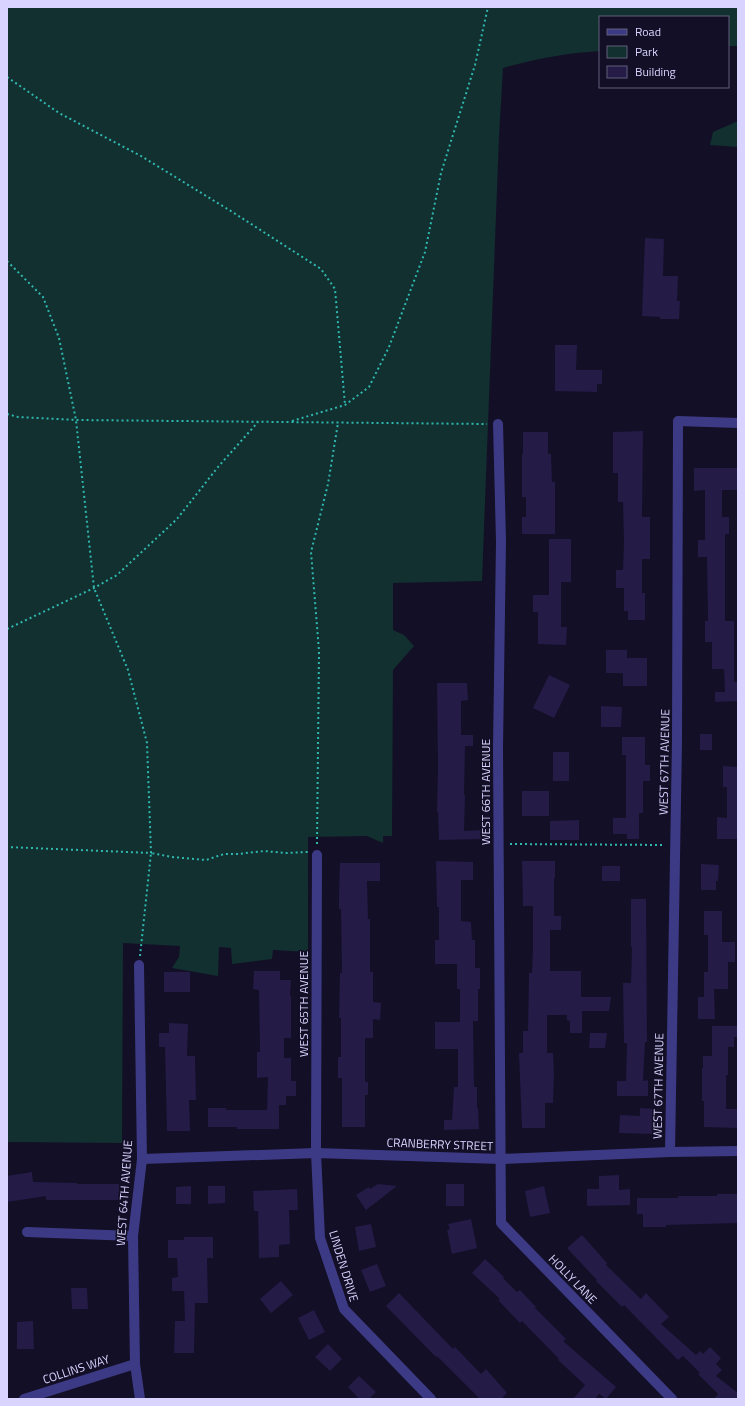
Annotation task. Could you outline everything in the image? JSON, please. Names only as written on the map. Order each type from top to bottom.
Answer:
[{"type":"street","name":"WEST 67TH AVENUE","points":[[670,1152],[676,845],[678,421],[738,423]]},
{"type":"street","name":"WEST 66TH AVENUE","points":[[498,424],[500,541],[498,844],[501,1159]]},
{"type":"street","name":"WEST 65TH AVENUE","points":[[316,1153],[317,855]]},
{"type":"street","name":"WEST 64TH AVENUE","points":[[139,965],[142,1159],[133,1236],[135,1364],[140,1399]]},
{"type":"street","name":"CRANBERRY STREET","points":[[142,1159],[316,1153],[501,1159],[670,1152],[738,1152]]},
{"type":"street","name":"LINDEN DRIVE","points":[[316,1153],[320,1238],[344,1309],[431,1399]]},
{"type":"street","name":"HOLLY LANE","points":[[501,1159],[501,1223],[672,1399]]},
{"type":"street","points":[[27,1232],[133,1236]]},
{"type":"street","name":"COLLINS WAY","points":[[24,1399],[135,1364]]},
{"type":"path","points":[[289,422],[344,405],[369,387],[390,347],[425,252],[441,172],[475,65],[488,7]]},
{"type":"path","points":[[7,77],[59,112],[141,156],[322,269],[335,288],[344,405]]},
{"type":"path","points":[[7,261],[43,297],[59,338],[76,420],[94,588],[128,670],[148,743],[151,853],[139,965]]},
{"type":"path","points":[[7,414],[18,417],[76,420],[498,424]]},
{"type":"path","points":[[7,629],[118,576],[177,519],[218,467],[258,422]]},
{"type":"path","points":[[7,847],[151,853],[172,857],[206,860],[224,854],[264,851],[285,853],[310,852],[317,855],[319,651],[311,552],[328,484],[338,423]]},
{"type":"path","points":[[498,844],[676,845]]},
{"type":"green space","points":[[7,7],[738,7],[738,46],[729,46],[729,16],[599,16],[599,51],[551,57],[503,68],[482,581],[393,583],[393,630],[404,635],[414,646],[393,670],[392,836],[383,836],[383,843],[367,836],[308,837],[308,952],[273,950],[272,959],[232,964],[231,948],[219,947],[218,976],[172,968],[179,957],[180,946],[123,943],[122,1143],[7,1142]]},
{"type":"green space","points":[[738,121],[738,147],[710,145],[713,132]]},
{"type":"building","points":[[645,238],[664,239],[663,276],[678,276],[677,301],[680,301],[679,319],[660,319],[660,317],[642,316]]},
{"type":"building","points":[[555,345],[577,345],[576,370],[602,370],[602,384],[597,384],[597,392],[555,391]]},
{"type":"building","points":[[643,431],[642,517],[650,517],[650,559],[642,559],[642,593],[645,593],[645,620],[628,620],[628,611],[624,611],[624,588],[616,588],[616,570],[623,570],[624,542],[623,502],[618,502],[618,473],[613,473],[613,432]]},
{"type":"building","points":[[523,432],[548,432],[548,454],[551,454],[552,482],[555,482],[555,534],[522,534],[522,517],[526,517],[526,497],[522,497]]},
{"type":"building","points":[[694,468],[738,468],[738,490],[722,490],[722,517],[729,517],[729,534],[725,534],[725,621],[734,621],[734,682],[737,682],[738,701],[715,702],[715,692],[725,692],[724,669],[712,669],[712,642],[705,642],[705,621],[708,621],[707,557],[698,557],[698,540],[705,540],[705,490],[694,491]]},
{"type":"building","points":[[549,539],[571,539],[571,582],[561,582],[561,627],[567,627],[566,645],[538,644],[538,612],[533,612],[533,595],[549,595]]},
{"type":"building","points":[[606,650],[627,650],[627,658],[647,658],[647,686],[623,686],[623,673],[606,673]]},
{"type":"building","points":[[549,675],[570,685],[554,718],[533,708]]},
{"type":"building","points":[[437,683],[467,683],[468,700],[461,701],[461,735],[473,735],[473,746],[465,746],[464,831],[483,830],[483,839],[439,840],[437,812]]},
{"type":"building","points":[[601,706],[622,707],[621,727],[601,727]]},
{"type":"building","points":[[700,734],[712,734],[712,750],[700,750]]},
{"type":"building","points":[[622,737],[645,737],[645,765],[650,765],[650,781],[643,781],[643,813],[639,813],[639,839],[627,839],[627,834],[613,834],[613,818],[626,818],[626,755],[622,755]]},
{"type":"building","points":[[553,752],[569,752],[569,781],[553,781]]},
{"type":"building","points":[[723,766],[738,767],[738,839],[717,839],[717,817],[727,818],[727,787],[723,787]]},
{"type":"building","points":[[522,791],[549,791],[549,816],[522,816]]},
{"type":"building","points":[[579,820],[579,840],[550,840],[550,821]]},
{"type":"building","points":[[436,861],[473,862],[473,880],[461,880],[461,921],[471,922],[472,940],[475,940],[475,968],[480,968],[480,989],[478,989],[478,1021],[473,1021],[474,1087],[477,1087],[479,1129],[444,1130],[444,1120],[452,1120],[454,1087],[458,1087],[458,1049],[435,1049],[435,1022],[460,1022],[460,989],[457,989],[457,964],[435,964],[435,940],[439,940],[439,907],[437,907]]},
{"type":"building","points":[[522,861],[555,861],[554,916],[561,916],[561,930],[550,930],[550,971],[581,971],[581,997],[611,997],[609,1011],[582,1011],[582,1033],[570,1033],[570,1021],[567,1020],[567,1015],[547,1015],[547,1053],[553,1053],[554,1074],[553,1103],[545,1103],[545,1128],[522,1128],[519,1053],[523,1053],[523,1031],[528,1031],[529,973],[532,973],[533,906],[523,906]]},
{"type":"building","points":[[340,863],[380,863],[380,881],[367,881],[368,919],[370,919],[370,972],[373,972],[373,1002],[381,1003],[380,1020],[373,1019],[373,1038],[365,1038],[365,1082],[368,1082],[368,1095],[365,1095],[365,1127],[342,1127],[342,1078],[338,1078],[338,1057],[341,1057],[341,1018],[339,1018],[340,973],[342,973],[341,909],[339,909]]},
{"type":"building","points":[[701,864],[719,865],[716,890],[701,890]]},
{"type":"building","points":[[602,866],[620,866],[620,881],[602,881]]},
{"type":"building","points":[[631,899],[646,899],[647,1042],[645,1042],[643,1081],[648,1080],[648,1096],[617,1096],[617,1081],[626,1081],[627,1043],[624,1043],[623,983],[631,983]]},
{"type":"building","points":[[704,911],[722,911],[722,942],[735,942],[735,962],[728,962],[728,989],[714,989],[715,1019],[698,1019],[698,997],[704,997],[704,972],[708,972],[708,935],[704,935]]},
{"type":"building","points":[[254,971],[280,971],[280,980],[291,980],[291,1038],[284,1038],[284,1058],[291,1058],[291,1081],[296,1081],[296,1096],[286,1096],[286,1105],[279,1105],[279,1129],[208,1127],[208,1108],[226,1108],[226,1110],[267,1110],[268,1077],[257,1078],[257,1052],[260,1052],[259,990],[253,989]]},
{"type":"building","points":[[164,972],[190,972],[190,992],[164,992]]},
{"type":"building","points":[[169,1023],[188,1024],[187,1056],[195,1056],[196,1100],[189,1100],[190,1131],[167,1131],[165,1047],[159,1047],[159,1033],[169,1033]]},
{"type":"building","points":[[712,1026],[738,1026],[738,1037],[734,1037],[734,1047],[728,1047],[726,1109],[738,1109],[738,1128],[704,1127],[702,1068],[703,1056],[712,1056]]},
{"type":"building","points":[[590,1033],[607,1033],[605,1048],[589,1048]]},
{"type":"building","points":[[640,1108],[656,1109],[655,1134],[619,1133],[620,1115],[640,1116]]},
{"type":"building","points":[[32,1172],[33,1182],[119,1184],[119,1200],[46,1200],[46,1196],[7,1202],[7,1176]]},
{"type":"building","points":[[619,1175],[619,1190],[630,1189],[630,1205],[587,1206],[587,1189],[599,1189],[599,1176]]},
{"type":"building","points":[[378,1184],[397,1186],[366,1210],[356,1195],[369,1187],[370,1189]]},
{"type":"building","points":[[446,1184],[464,1184],[464,1206],[446,1206]]},
{"type":"building","points":[[191,1186],[191,1204],[176,1204],[176,1187]]},
{"type":"building","points":[[208,1186],[225,1186],[225,1203],[208,1204]]},
{"type":"building","points":[[544,1186],[550,1213],[530,1217],[525,1191]]},
{"type":"building","points":[[297,1189],[298,1210],[289,1210],[290,1244],[279,1245],[279,1257],[259,1258],[258,1211],[254,1211],[253,1191]]},
{"type":"building","points":[[717,1194],[738,1194],[738,1223],[643,1227],[643,1214],[637,1214],[637,1198],[678,1198],[678,1196],[717,1196]]},
{"type":"building","points":[[471,1219],[477,1248],[452,1254],[447,1230],[450,1229],[448,1224]]},
{"type":"building","points":[[371,1224],[376,1247],[359,1251],[355,1227]]},
{"type":"building","points":[[582,1235],[607,1263],[606,1265],[641,1299],[646,1293],[669,1317],[661,1324],[696,1355],[700,1351],[703,1354],[710,1347],[721,1358],[716,1364],[722,1370],[716,1376],[738,1393],[738,1399],[714,1399],[718,1394],[683,1356],[678,1360],[624,1305],[622,1307],[596,1281],[597,1280],[567,1248]]},
{"type":"building","points":[[184,1237],[213,1237],[213,1258],[207,1258],[208,1303],[195,1303],[194,1353],[174,1353],[175,1321],[185,1321],[184,1291],[172,1291],[172,1278],[178,1277],[177,1258],[168,1258],[168,1240],[184,1240]]},
{"type":"building","points":[[485,1259],[517,1292],[520,1290],[536,1307],[535,1308],[566,1339],[563,1341],[616,1387],[606,1399],[599,1394],[595,1399],[573,1399],[585,1385],[558,1360],[559,1359],[522,1321],[520,1323],[498,1300],[500,1299],[472,1273]]},
{"type":"building","points":[[377,1264],[386,1286],[370,1292],[361,1270]]},
{"type":"building","points":[[281,1281],[293,1295],[271,1313],[260,1299]]},
{"type":"building","points":[[71,1288],[87,1288],[88,1309],[72,1309]]},
{"type":"building","points":[[399,1293],[453,1349],[455,1347],[481,1374],[486,1369],[507,1393],[501,1399],[480,1399],[386,1306]]},
{"type":"building","points":[[314,1310],[325,1332],[309,1340],[298,1318]]},
{"type":"building","points":[[33,1321],[34,1349],[17,1349],[17,1322]]},
{"type":"building","points":[[328,1344],[342,1359],[330,1371],[315,1357]]},
{"type":"building","points":[[359,1376],[376,1392],[369,1399],[359,1399],[348,1387]]}]
